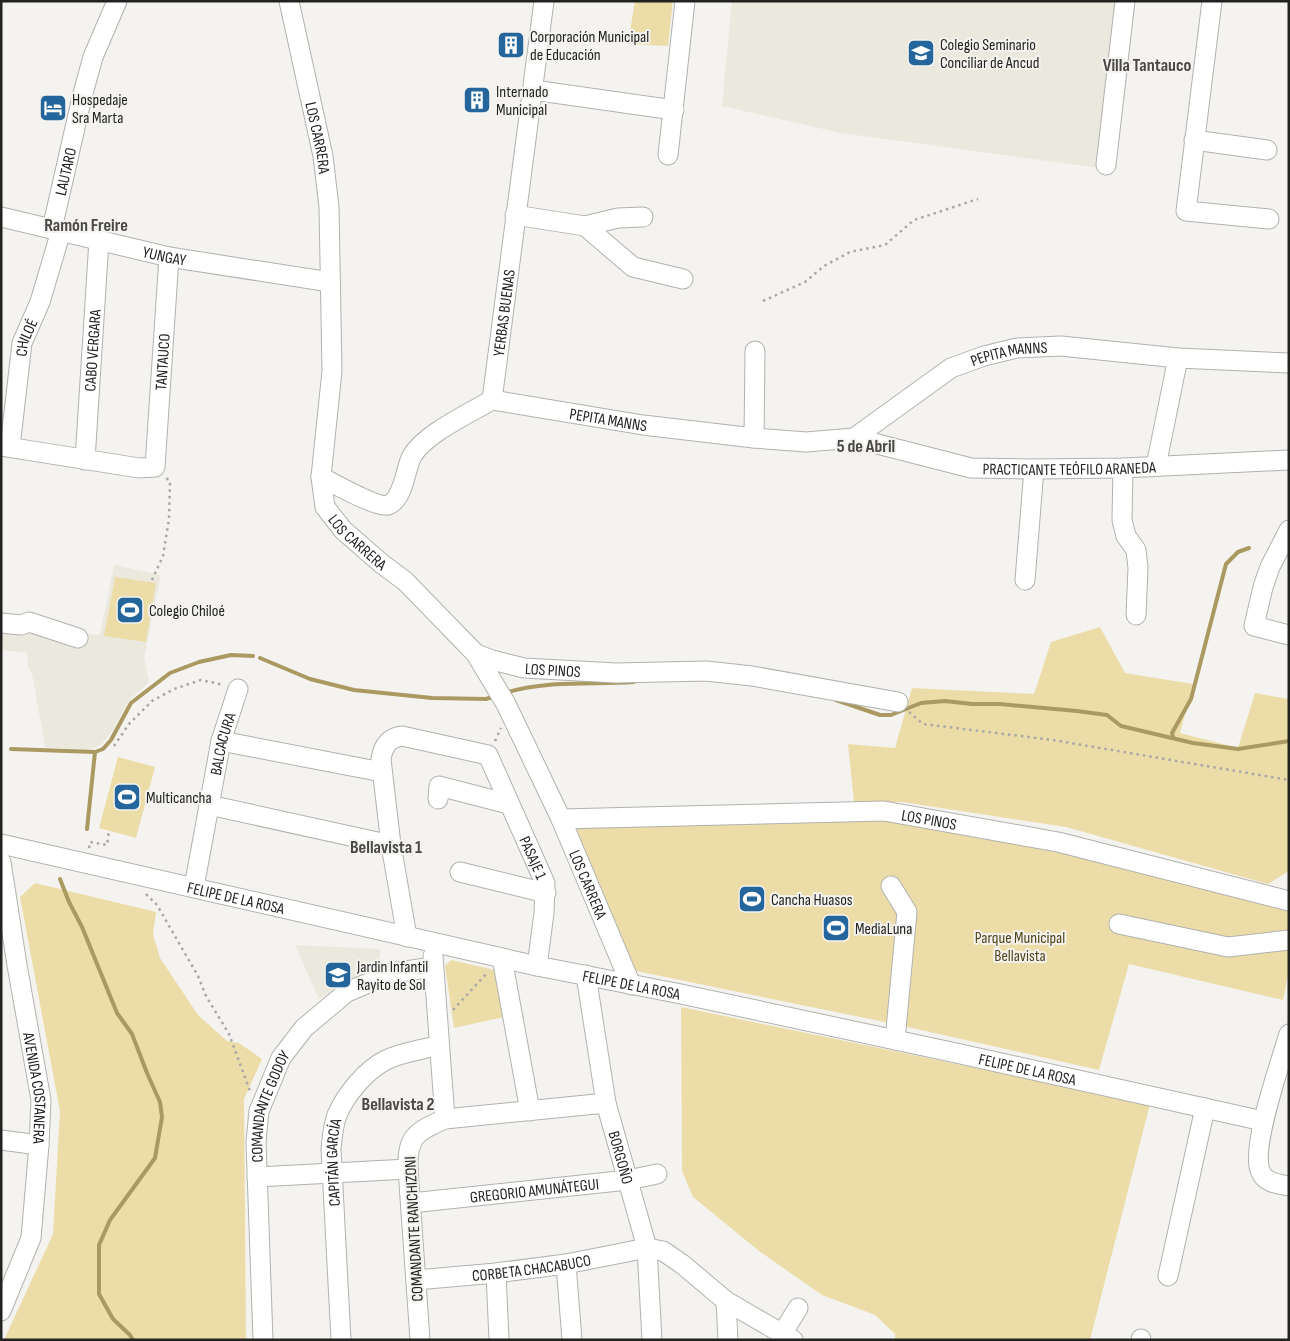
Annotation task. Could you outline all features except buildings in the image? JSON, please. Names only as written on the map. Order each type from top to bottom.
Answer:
[{"type":"street","name":"LAUTARO","points":[[57,230],[84,89],[93,57],[117,1]]},
{"type":"street","name":"LOS CARRERA","points":[[289,1],[323,156],[328,208],[332,371],[321,477],[325,507],[337,523],[382,564],[406,581],[476,654],[507,708],[561,819],[631,985]]},
{"type":"street","name":"YERBAS BUENAS","points":[[492,400],[544,1]]},
{"type":"street","points":[[668,156],[685,1]]},
{"type":"street","points":[[1106,165],[1126,1]]},
{"type":"street","points":[[1212,1],[1186,211],[1269,219]]},
{"type":"street","points":[[533,90],[674,110]]},
{"type":"street","points":[[1194,140],[1267,150]]},
{"type":"street","points":[[515,215],[585,226],[618,218],[643,217]]},
{"type":"street","name":"YUNGAY","points":[[1,216],[169,257],[330,282]]},
{"type":"street","points":[[585,226],[633,267],[683,279]]},
{"type":"street","name":"CHILOÉ","points":[[5,446],[22,343],[40,302],[57,230]]},
{"type":"street","name":"CABO VERGARA","points":[[85,460],[99,240]]},
{"type":"street","name":"TANTAUCO","points":[[155,467],[169,257]]},
{"type":"street","name":"PEPITA MANNS","points":[[492,400],[643,425],[806,442],[854,438],[951,368],[984,356],[1016,348],[1061,346],[1178,358],[1289,363]]},
{"type":"street","points":[[754,438],[755,351]]},
{"type":"street","points":[[1156,466],[1178,358]]},
{"type":"street","points":[[321,477],[380,505],[388,505],[396,500],[400,493],[412,457],[420,446],[441,430],[492,400]]},
{"type":"street","name":"PRACTICANTE TEÓFILO ARANEDA","points":[[854,438],[971,468],[1123,468],[1289,460]]},
{"type":"street","points":[[5,446],[139,468],[155,467]]},
{"type":"street","points":[[1123,468],[1122,520],[1126,536],[1136,550],[1138,568],[1136,615]]},
{"type":"street","points":[[1025,580],[1034,469]]},
{"type":"street","points":[[1289,530],[1270,567],[1263,587],[1254,626],[1289,635]]},
{"type":"street","points":[[1,623],[21,625],[29,622],[78,638]]},
{"type":"street","name":"LOS PINOS","points":[[476,654],[524,668],[616,673],[706,671],[752,676],[904,708]]},
{"type":"street","name":"BALCACURA","points":[[194,887],[221,741],[238,689]]},
{"type":"street","points":[[407,937],[391,845],[382,772],[382,752],[386,744],[393,738],[410,737],[488,755]]},
{"type":"street","points":[[221,741],[382,772]]},
{"type":"street","name":"PASAJE 1","points":[[488,755],[541,874],[546,893],[537,966]]},
{"type":"street","points":[[438,800],[439,786],[509,804]]},
{"type":"street","points":[[209,805],[391,845]]},
{"type":"street","name":"LOS PINOS","points":[[561,819],[884,811],[1058,842],[1289,901]]},
{"type":"street","name":"FELIPE DE LA ROSA","points":[[1,844],[432,942],[496,964],[537,966],[586,975],[895,1040],[1263,1122]]},
{"type":"street","name":"AVENIDA COSTANERA","points":[[1,862],[16,965],[41,1100],[31,1238],[1,1311]]},
{"type":"street","points":[[460,872],[546,893]]},
{"type":"street","points":[[891,886],[907,912],[895,1040]]},
{"type":"street","points":[[1119,924],[1228,947],[1289,940]]},
{"type":"street","points":[[432,942],[446,1119]]},
{"type":"street","points":[[496,964],[530,1111]]},
{"type":"street","name":"COMANDANTE GODOY","points":[[263,1340],[256,1142],[259,1111],[281,1058],[304,1028],[347,992],[392,973],[434,967]]},
{"type":"street","name":"BORGOÑO","points":[[586,975],[606,1103],[647,1248],[652,1340]]},
{"type":"street","points":[[1289,1034],[1263,1122],[1258,1156],[1260,1171],[1270,1183],[1289,1186]]},
{"type":"street","name":"CAPITÁN GARCÍA","points":[[341,1340],[330,1149],[334,1126],[342,1105],[369,1072],[386,1060],[439,1045]]},
{"type":"street","name":"COMANDANTE RANCHIZONI","points":[[420,1340],[408,1169],[408,1150],[411,1142],[428,1127],[446,1119],[606,1103]]},
{"type":"street","points":[[1168,1276],[1205,1108]]},
{"type":"street","points":[[1,1140],[39,1145]]},
{"type":"street","points":[[257,1178],[408,1169]]},
{"type":"street","name":"GREGORIO AMUNÁTEGUI","points":[[411,1203],[628,1180],[658,1174]]},
{"type":"street","points":[[647,1248],[663,1251],[682,1264],[726,1301],[788,1337],[798,1308]]},
{"type":"street","name":"CORBETA CHACABUCO","points":[[416,1280],[496,1273],[566,1264],[647,1248]]},
{"type":"street","points":[[566,1264],[572,1340]]},
{"type":"street","points":[[496,1273],[499,1340]]},
{"type":"street","points":[[726,1301],[728,1340]]},
{"type":"path","points":[[762,301],[805,282],[824,266],[850,252],[885,245],[914,220],[978,199]]},
{"type":"path","points":[[152,580],[163,556],[169,519],[170,482],[155,467]]},
{"type":"path","points":[[114,746],[129,724],[152,701],[174,689],[202,680],[238,689]]},
{"type":"path","points":[[488,755],[507,708]]},
{"type":"path","points":[[904,708],[923,724],[1053,740],[1289,780]]},
{"type":"path","points":[[107,844],[109,830]]},
{"type":"path","points":[[136,875],[144,892],[157,905],[198,976],[206,996],[229,1034],[242,1074],[259,1111]]},
{"type":"path","points":[[438,1026],[496,964]]},
{"type":"shaded area","name":"Colegio Seminario Conciliar de Ancud","points":[[732,1],[1120,1],[1100,168],[841,133],[722,106]]},
{"type":"shaded area","name":"Colegio Chiloé","points":[[114,565],[161,575],[144,657],[149,682],[129,700],[112,731],[101,745],[89,750],[45,747],[32,673],[28,668],[27,653],[1,650],[1,611],[81,634],[100,635]]},
{"type":"shaded area","name":"Jardin Infantil Rayito de Sol","points":[[295,945],[380,949],[379,970],[354,980],[319,999]]},
{"type":"green space","points":[[635,1],[673,1],[668,46],[628,44]]},
{"type":"green space","name":"Colegio Chiloé","points":[[115,577],[156,583],[146,642],[104,636]]},
{"type":"green space","points":[[1100,627],[1125,673],[1193,684],[1180,733],[1238,748],[1255,693],[1289,699],[1289,871],[1268,884],[1066,827],[902,802],[854,802],[848,744],[895,748],[912,688],[1034,694],[1051,642]]},
{"type":"green space","name":"Multicancha","points":[[118,757],[155,767],[136,838],[99,828]]},
{"type":"green space","name":"Parque Municipal Bellavista","points":[[882,820],[1056,848],[1289,911],[1289,970],[1283,1000],[1129,964],[1099,1070],[899,1025],[631,970],[571,828]]},
{"type":"green space","points":[[35,883],[156,912],[153,934],[160,958],[198,1015],[227,1041],[239,1043],[262,1059],[244,1099],[246,1340],[4,1340],[53,1234],[60,1111],[20,897]]},
{"type":"green space","points":[[451,960],[499,971],[504,1017],[454,1028],[445,966]]},
{"type":"green space","points":[[681,1007],[1150,1104],[1090,1340],[895,1340],[895,1334],[875,1315],[822,1295],[759,1251],[693,1197],[682,1171]]},
{"type":"waterway","points":[[1173,737],[1172,733],[1191,699],[1226,564],[1238,552],[1249,548]]},
{"type":"waterway","points":[[11,749],[95,752],[103,749],[111,740],[131,703],[170,673],[199,662],[231,655],[253,656]]},
{"type":"waterway","points":[[260,658],[310,679],[354,690],[432,698],[486,699],[496,696]]},
{"type":"waterway","points":[[505,693],[536,686],[634,682]]},
{"type":"waterway","points":[[836,700],[880,715],[891,715],[921,703],[945,701],[1077,711],[1107,715],[1121,726],[1193,743],[1238,749],[1289,741]]},
{"type":"waterway","points":[[87,829],[95,752]]},
{"type":"waterway","points":[[60,879],[117,1013],[132,1034],[160,1102],[162,1117],[155,1158],[110,1220],[99,1245],[99,1294],[113,1319],[133,1340]]},
{"type":"place","name":"Corporación Municipal de Educación","points":[[511,45]]},
{"type":"place","name":"Colegio Seminario Conciliar de Ancud","points":[[921,53]]},
{"type":"place","name":"Internado Municipal","points":[[477,100]]},
{"type":"place","name":"Hospedaje Sra Marta","points":[[53,108]]},
{"type":"place","name":"Colegio Chiloé","points":[[130,610]]},
{"type":"place","name":"Multicancha","points":[[127,797]]},
{"type":"place","name":"Cancha Huasos","points":[[752,899]]},
{"type":"place","name":"MediaLuna","points":[[836,928]]},
{"type":"place","name":"Jardin Infantil Rayito de Sol","points":[[338,975]]},
{"type":"district","name":"Villa Tantauco","points":[[1147,65]]},
{"type":"district","name":"Ramón Freire","points":[[86,225]]},
{"type":"district","name":"5 de Abril","points":[[866,446]]},
{"type":"district","name":"Bellavista 1","points":[[386,847]]},
{"type":"district","name":"Bellavista 2","points":[[398,1104]]}]
